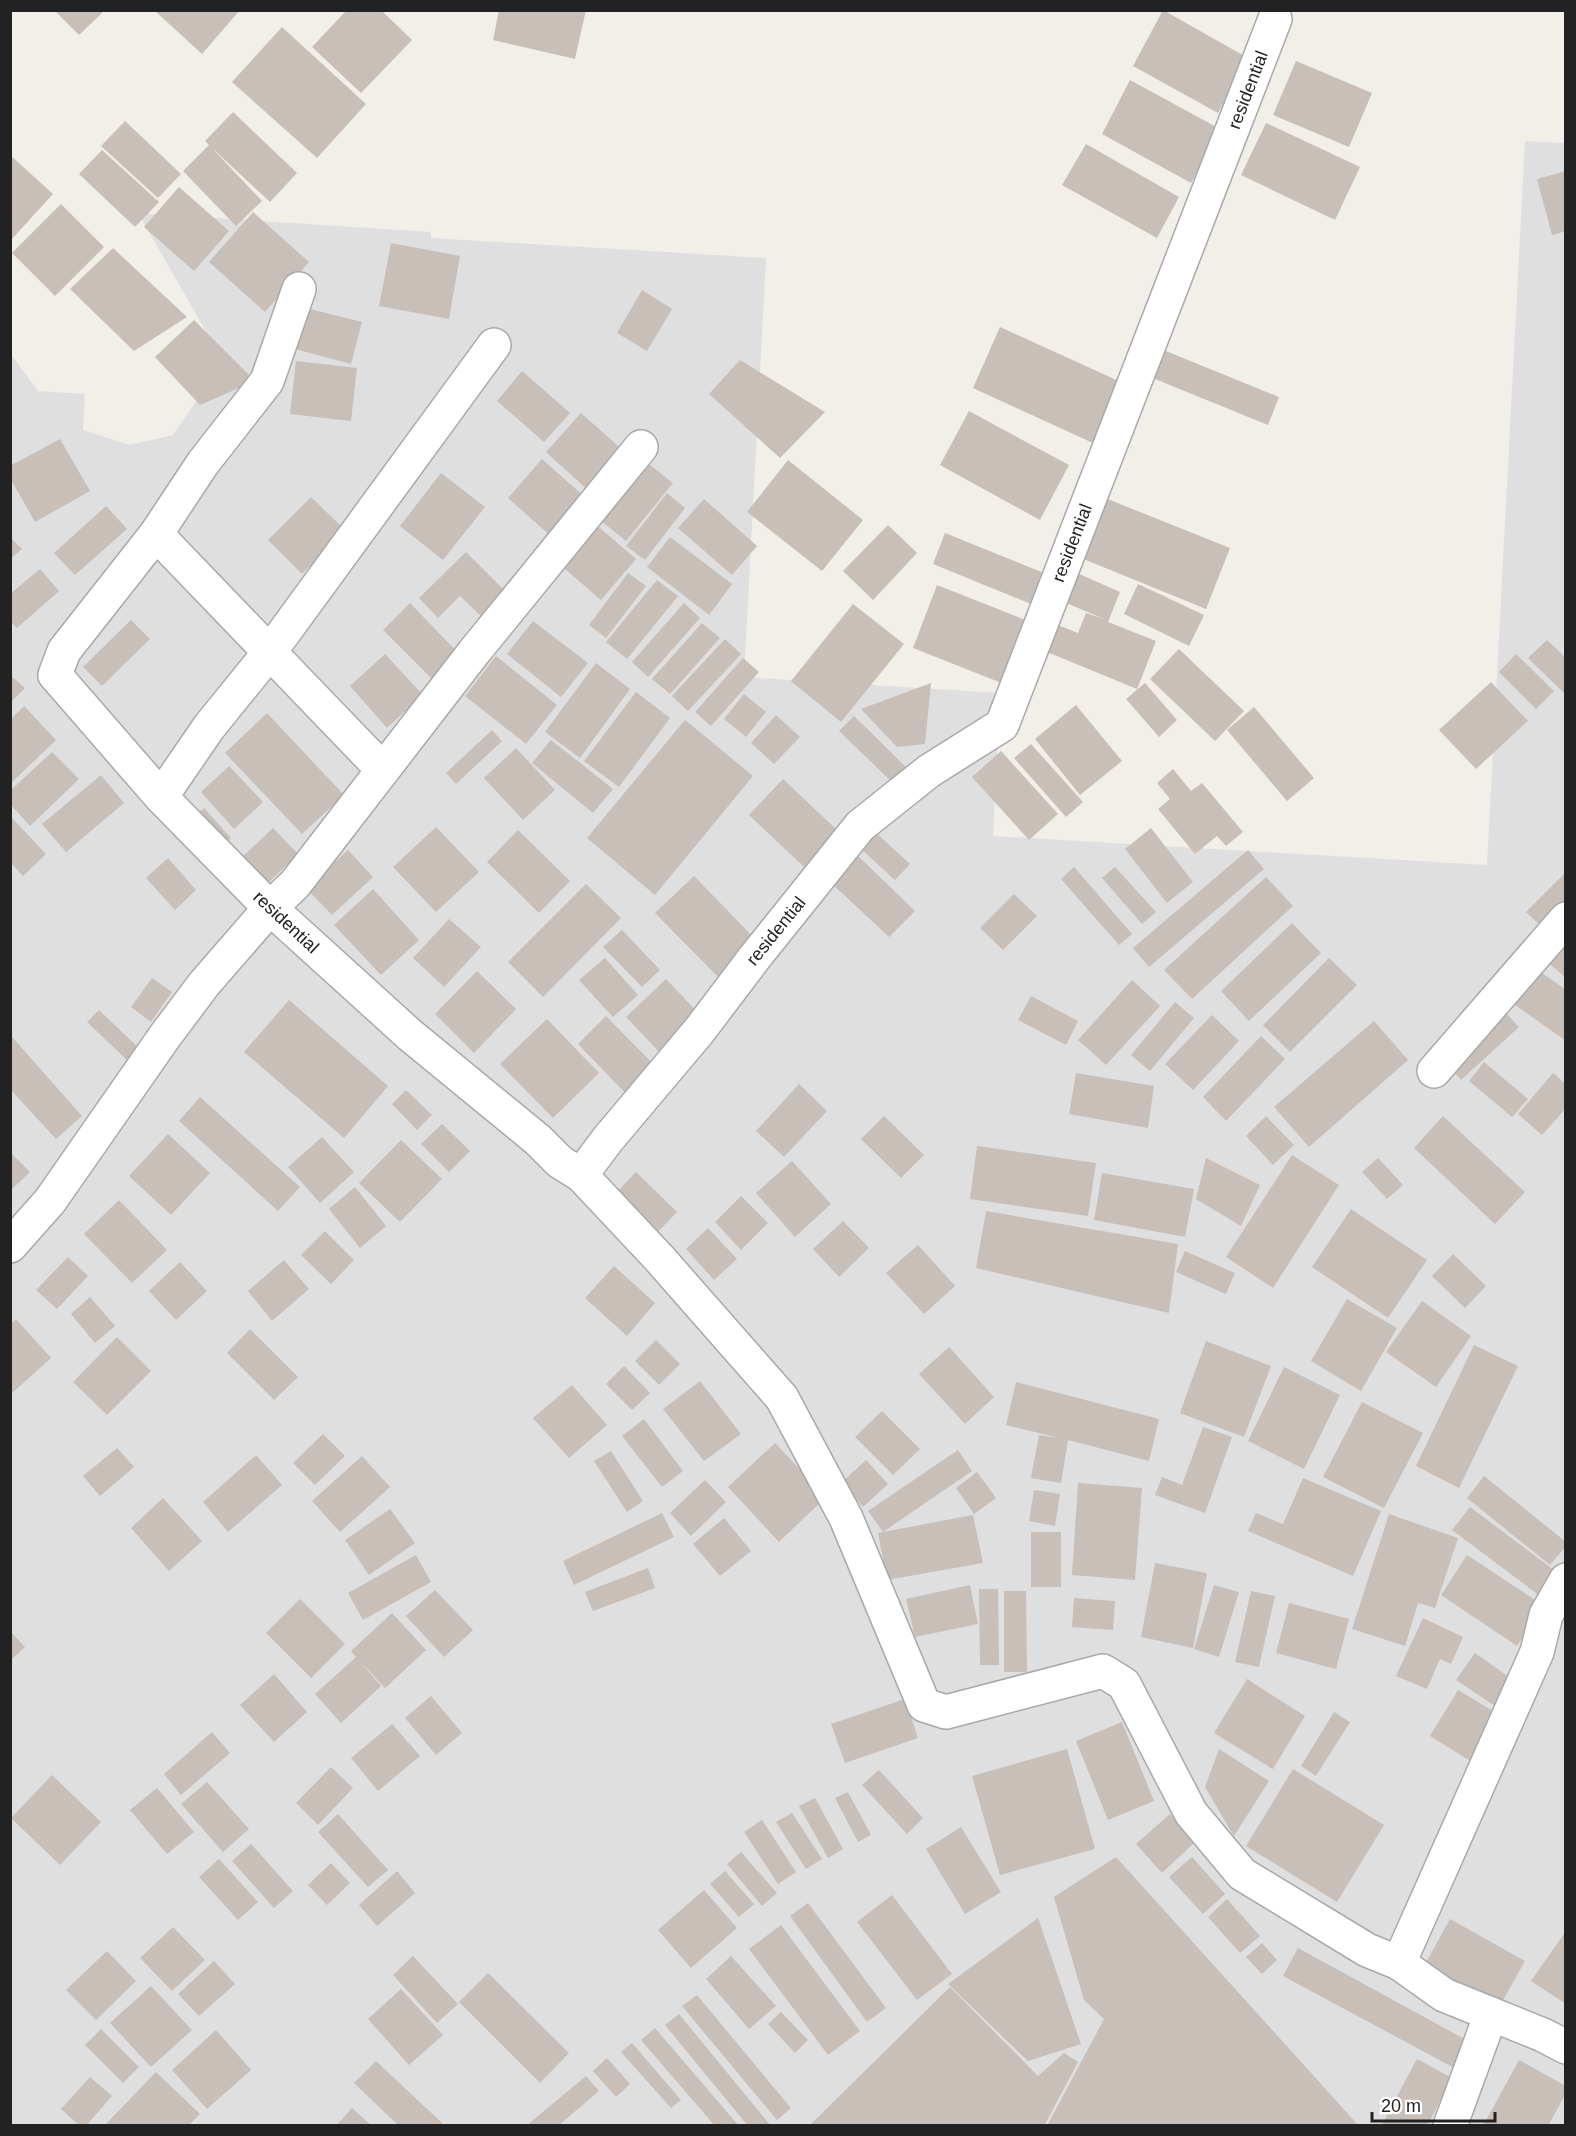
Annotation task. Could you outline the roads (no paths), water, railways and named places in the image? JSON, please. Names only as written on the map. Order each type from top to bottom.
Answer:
[{"type":"street","name":"residential","points":[[156,534],[64,651],[55,675],[161,797],[270,908],[410,1035],[538,1140],[560,1162],[581,1175],[608,1139],[699,1031],[860,826],[929,771],[1002,725],[1275,19]]},
{"type":"street","points":[[299,289],[267,381],[203,463],[156,534],[383,770]]},
{"type":"street","points":[[161,797],[209,727],[269,653],[494,345]]},
{"type":"street","points":[[10,1246],[50,1201],[204,984],[270,908],[295,884],[474,652],[641,447]]},
{"type":"street","points":[[1434,1071],[1566,919]]},
{"type":"street","points":[[581,1175],[659,1258],[782,1398],[846,1518],[924,1706],[946,1712],[1103,1671],[1124,1684],[1191,1814],[1242,1874],[1367,1950],[1399,1963],[1444,1995],[1543,2035],[1566,2047]]},
{"type":"street","points":[[1399,1963],[1537,1652],[1546,1615],[1566,1580]]},
{"type":"street","points":[[1450,2126],[1491,2014]]}]
